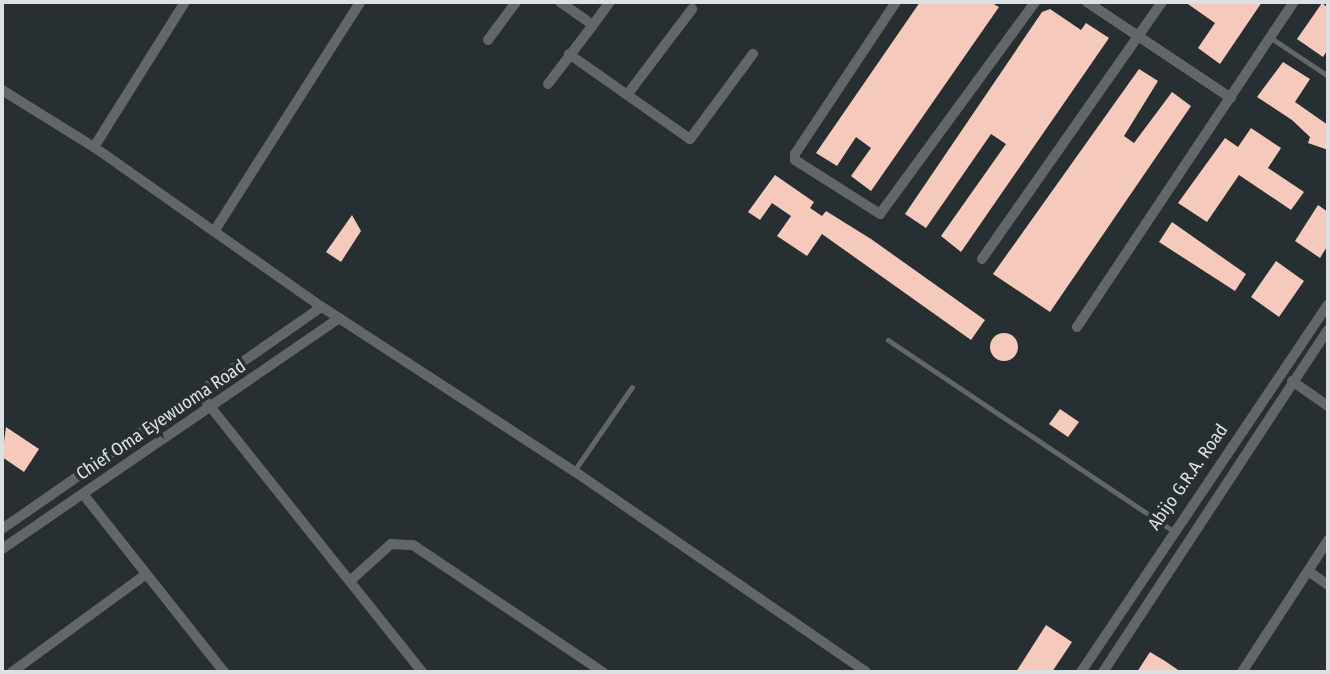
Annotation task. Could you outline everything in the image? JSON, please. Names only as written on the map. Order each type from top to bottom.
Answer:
[{"type":"street","points":[[94,147],[185,2]]},
{"type":"street","points":[[215,230],[360,2]]},
{"type":"street","points":[[488,40],[516,2]]},
{"type":"street","points":[[559,2],[593,25]]},
{"type":"street","points":[[548,84],[610,2]]},
{"type":"street","points":[[896,2],[795,154],[796,160],[880,214],[1035,2]]},
{"type":"street","points":[[1087,2],[1231,98]]},
{"type":"street","points":[[982,259],[1162,2]]},
{"type":"street","points":[[1077,327],[1294,2]]},
{"type":"street","points":[[627,95],[692,9]]},
{"type":"street","points":[[569,54],[690,139],[752,54]]},
{"type":"street","points":[[2,90],[94,147],[322,307],[574,471],[866,672]]},
{"type":"street","name":"Abijo G.R.A. Road","points":[[1080,672],[1172,530],[1328,304]]},
{"type":"street","name":"Chief Oma Eyewuoma Road","points":[[2,529],[201,395],[322,307]]},
{"type":"street","name":"Chief Oma Eyewuoma Road","points":[[2,549],[211,408],[339,317]]},
{"type":"street","name":"Abijo G.R.A. Road","points":[[1103,672],[1328,330]]},
{"type":"street","points":[[1292,381],[1328,406]]},
{"type":"street","points":[[201,395],[422,672]]},
{"type":"street","points":[[83,495],[224,672]]},
{"type":"street","points":[[1242,672],[1328,540]]},
{"type":"street","points":[[350,581],[391,544],[413,545],[603,672]]},
{"type":"street","points":[[1308,571],[1328,585]]},
{"type":"street","points":[[18,670],[145,575]]},
{"type":"lane","points":[[1271,38],[1328,76]]},
{"type":"lane","points":[[888,340],[1172,530]]},
{"type":"lane","points":[[574,471],[632,387]]},
{"type":"building","points":[[920,2],[990,2],[999,7],[871,191],[851,176],[871,148],[856,137],[837,166],[816,153]]},
{"type":"building","points":[[1185,2],[1262,2],[1220,64],[1198,48],[1215,23]]},
{"type":"building","points":[[1322,3],[1328,8],[1328,49],[1323,57],[1297,39]]},
{"type":"building","points":[[1050,9],[1081,30],[1086,23],[1109,38],[961,252],[941,236],[1006,144],[991,134],[926,228],[905,214],[1042,12]]},
{"type":"building","points":[[1283,62],[1310,79],[1295,102],[1328,125],[1328,150],[1308,143],[1310,137],[1292,120],[1257,97]]},
{"type":"building","points":[[1139,69],[1158,81],[1124,136],[1134,143],[1172,92],[1191,106],[1050,312],[993,274]]},
{"type":"building","points":[[1251,128],[1281,148],[1268,168],[1304,192],[1291,210],[1239,175],[1207,222],[1178,203],[1225,138],[1238,147]]},
{"type":"building","points":[[775,175],[814,202],[810,208],[822,216],[826,211],[871,239],[985,320],[971,340],[822,234],[807,256],[777,236],[791,216],[772,203],[760,220],[748,212]]},
{"type":"building","points":[[1318,205],[1328,212],[1328,245],[1320,258],[1295,241]]},
{"type":"building","points":[[352,215],[361,231],[341,262],[326,252]]},
{"type":"building","points":[[1172,222],[1246,274],[1235,291],[1159,242]]},
{"type":"building","points":[[1276,261],[1304,281],[1279,317],[1251,297]]},
{"type":"building","points":[[1004,333],[1014,337],[1018,347],[1014,357],[1004,361],[994,357],[990,347],[994,337]]},
{"type":"building","points":[[1060,409],[1079,422],[1068,437],[1049,424]]},
{"type":"building","points":[[6,427],[39,449],[24,472],[2,457]]},
{"type":"building","points":[[1046,625],[1072,642],[1052,672],[1016,672]]},
{"type":"building","points":[[1150,652],[1165,661],[1181,672],[1137,672]]}]
